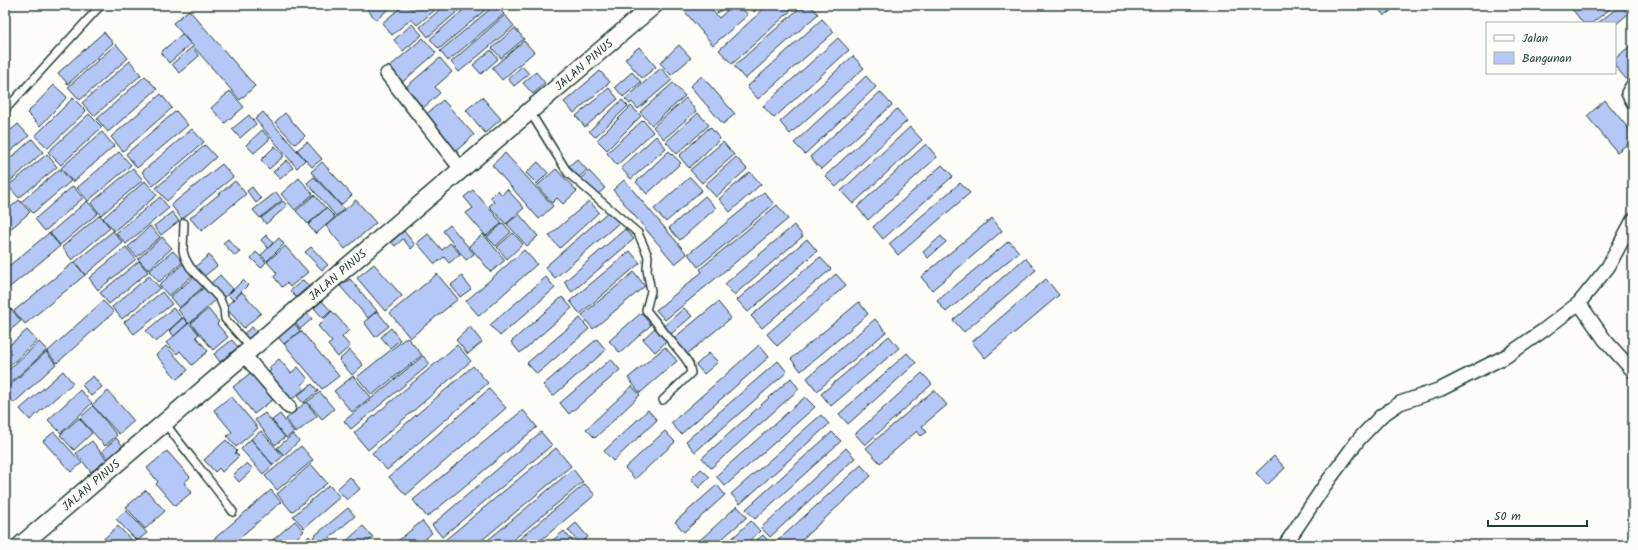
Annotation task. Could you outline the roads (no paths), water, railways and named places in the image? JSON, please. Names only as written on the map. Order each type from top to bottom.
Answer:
[{"type":"street","name":"JALAN PINUS","points":[[21,545],[654,5]]},
{"type":"street","points":[[387,74],[461,169]]},
{"type":"street","points":[[1633,85],[1628,93],[1633,102]]},
{"type":"street","points":[[1285,545],[1325,484],[1359,439],[1381,416],[1400,403],[1441,389],[1508,355],[1579,303],[1608,267],[1633,220]]},
{"type":"street","points":[[1579,303],[1605,340],[1633,371]]},
{"type":"street","points":[[248,352],[289,407]]},
{"type":"lane","points":[[5,110],[101,5]]},
{"type":"lane","points":[[530,112],[568,173],[638,233],[648,256],[647,270],[651,291],[646,310],[685,358],[689,364],[691,373],[663,400]]},
{"type":"lane","points":[[184,223],[183,251],[185,258],[190,267],[220,299],[224,309],[225,319],[248,352]]},
{"type":"lane","points":[[165,423],[204,475],[218,490],[232,512]]}]
